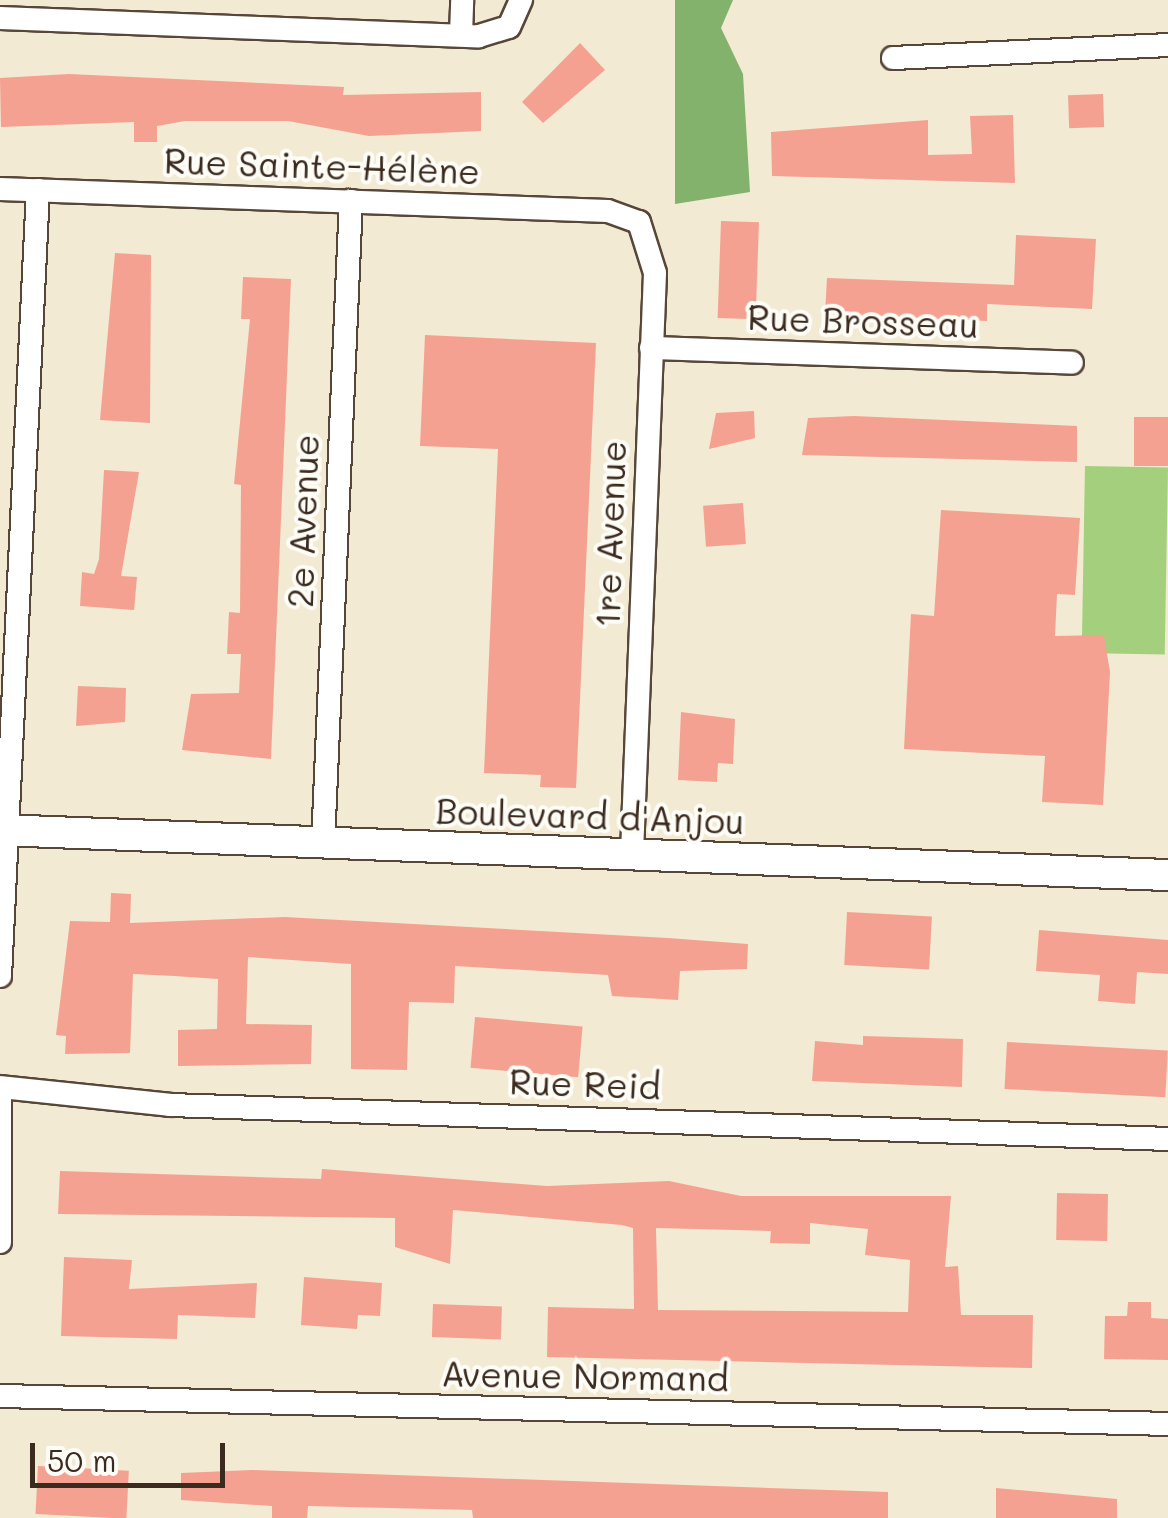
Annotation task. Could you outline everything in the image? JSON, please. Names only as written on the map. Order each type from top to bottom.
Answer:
[{"type":"street","points":[[187,24],[188,0]]},
{"type":"street","points":[[460,35],[462,0]]},
{"type":"street","points":[[0,18],[127,11],[187,24],[460,35],[502,32],[520,0]]},
{"type":"street","points":[[893,58],[1168,45]]},
{"type":"street","name":"Rue Sainte-Hélène","points":[[0,188],[608,211],[639,222]]},
{"type":"street","points":[[0,976],[3,833],[38,190]]},
{"type":"street","name":"2e Avenue","points":[[324,844],[351,200]]},
{"type":"street","name":"1re Avenue","points":[[632,853],[654,257],[639,222]]},
{"type":"street","name":"Rue Brosseau","points":[[651,348],[1072,363]]},
{"type":"street","name":"Boulevard d'Anjou","points":[[3,833],[1168,875]]},
{"type":"street","points":[[0,1090],[0,1242]]},
{"type":"street","name":"Rue Reid","points":[[0,1090],[170,1105],[1168,1139]]},
{"type":"street","name":"Avenue Normand","points":[[0,1396],[1168,1424]]},
{"type":"green space","points":[[675,0],[733,0],[721,28],[743,74],[750,192],[675,204]]},
{"type":"green space","points":[[1085,466],[1168,467],[1165,654],[1082,653]]},
{"type":"building","points":[[580,43],[605,70],[543,123],[522,102]]},
{"type":"building","points":[[69,74],[344,87],[343,95],[481,92],[481,131],[369,136],[288,121],[185,121],[157,126],[157,142],[134,142],[134,122],[1,127],[0,78]]},
{"type":"building","points":[[1103,94],[1104,127],[1069,128],[1068,95]]},
{"type":"building","points":[[1013,115],[1015,183],[772,176],[771,132],[928,120],[928,155],[972,154],[970,116]]},
{"type":"building","points":[[721,221],[759,222],[756,319],[718,318]]},
{"type":"building","points":[[1016,235],[1096,239],[1092,309],[987,304],[987,321],[825,314],[827,278],[1014,285]]},
{"type":"building","points":[[115,253],[151,255],[150,423],[100,420]]},
{"type":"building","points":[[243,277],[291,279],[271,759],[182,750],[191,694],[239,693],[241,654],[227,654],[229,612],[240,613],[241,485],[234,484],[250,319],[241,319]]},
{"type":"building","points":[[425,335],[596,343],[576,788],[540,787],[541,775],[484,773],[498,449],[420,446]]},
{"type":"building","points":[[754,411],[755,438],[709,449],[716,413]]},
{"type":"building","points":[[854,416],[1077,426],[1077,462],[802,455],[808,418]]},
{"type":"building","points":[[1134,417],[1168,417],[1168,466],[1134,466]]},
{"type":"building","points":[[104,470],[139,472],[121,576],[137,577],[134,610],[80,606],[82,572],[94,574],[99,559]]},
{"type":"building","points":[[743,503],[746,544],[706,547],[703,506]]},
{"type":"building","points":[[941,510],[1080,518],[1075,595],[1057,594],[1055,636],[1104,635],[1110,672],[1103,805],[1042,802],[1045,756],[904,749],[911,614],[934,616]]},
{"type":"building","points":[[78,686],[126,688],[125,722],[76,726]]},
{"type":"building","points":[[681,712],[735,719],[733,764],[718,763],[717,782],[678,780]]},
{"type":"building","points":[[111,893],[131,894],[130,923],[285,917],[668,938],[748,944],[747,969],[680,971],[678,1000],[612,996],[608,975],[455,966],[454,1003],[409,1002],[407,1070],[351,1069],[351,964],[248,957],[246,1024],[312,1025],[311,1064],[178,1066],[178,1030],[217,1029],[218,979],[133,974],[130,1053],[65,1054],[66,1036],[56,1035],[70,921],[110,922]]},
{"type":"building","points":[[847,912],[932,916],[929,969],[844,965]]},
{"type":"building","points":[[1039,930],[1168,940],[1168,974],[1137,972],[1135,1004],[1098,1001],[1100,975],[1036,971]]},
{"type":"building","points":[[475,1017],[583,1026],[578,1077],[471,1068]]},
{"type":"building","points":[[863,1036],[963,1039],[962,1087],[812,1081],[815,1041],[863,1045]]},
{"type":"building","points":[[1007,1042],[1168,1050],[1165,1097],[1005,1089]]},
{"type":"building","points":[[322,1169],[547,1186],[669,1181],[741,1196],[951,1196],[945,1267],[958,1266],[961,1315],[1033,1315],[1032,1368],[547,1357],[548,1307],[634,1309],[633,1228],[622,1225],[453,1210],[450,1264],[395,1247],[395,1218],[58,1214],[60,1171],[321,1179]],"holes":[[[810,1223],[868,1229],[865,1255],[910,1260],[908,1312],[658,1310],[656,1228],[771,1231],[770,1243],[810,1244]]]},
{"type":"building","points":[[1057,1193],[1108,1194],[1107,1241],[1056,1240]]},
{"type":"building","points":[[64,1257],[132,1260],[129,1289],[257,1283],[255,1318],[178,1315],[177,1339],[61,1336]]},
{"type":"building","points":[[304,1277],[382,1283],[380,1316],[358,1315],[357,1329],[301,1325]]},
{"type":"building","points":[[1128,1302],[1151,1302],[1151,1318],[1168,1319],[1168,1360],[1104,1359],[1105,1316],[1127,1316]]},
{"type":"building","points":[[433,1304],[502,1306],[501,1339],[432,1337]]},
{"type":"building","points":[[38,1466],[129,1471],[126,1518],[35,1514]]},
{"type":"building","points":[[252,1470],[888,1492],[888,1518],[473,1518],[472,1510],[308,1506],[307,1518],[272,1518],[272,1506],[181,1500],[181,1473]]},
{"type":"building","points":[[996,1488],[1117,1499],[1117,1518],[996,1518]]}]
